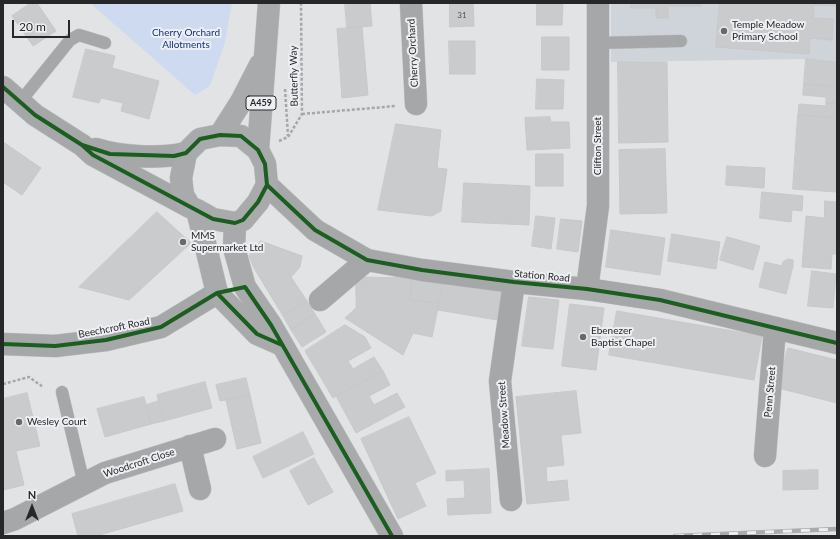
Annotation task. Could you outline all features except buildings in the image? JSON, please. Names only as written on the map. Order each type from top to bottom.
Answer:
[{"type":"main road","name":"A459","points":[[258,150],[269,3]]},
{"type":"main road","name":"A459","points":[[220,135],[241,102],[265,57]]},
{"type":"main road","name":"A459","points":[[186,153],[200,139],[220,135],[241,136],[258,150],[265,164],[267,185]]},
{"type":"main road","points":[[186,153],[181,178],[183,195],[194,209],[218,293],[257,334],[282,345]]},
{"type":"main road","points":[[194,209],[213,219],[235,223],[243,220],[250,213],[267,185]]},
{"type":"main road","points":[[235,223],[234,248],[245,287],[271,325],[392,536]]},
{"type":"street","name":"Cherry Orchard","points":[[411,3],[416,104]]},
{"type":"street","name":"Clifton Street","points":[[587,288],[598,206],[598,3]]},
{"type":"street","points":[[3,88],[35,115],[82,145],[93,155],[194,209]]},
{"type":"street","points":[[82,145],[110,154],[174,156],[186,153]]},
{"type":"street","name":"Station Road","points":[[267,185],[315,230],[367,260],[422,270],[514,282],[587,288],[660,300],[837,343]]},
{"type":"street","points":[[320,300],[367,260]]},
{"type":"street","name":"Meadow Street","points":[[511,500],[500,381],[514,282]]},
{"type":"street","name":"Beechcroft Road","points":[[3,344],[55,346],[106,340],[161,327],[218,293]]},
{"type":"street","name":"Penn Street","points":[[765,456],[775,328]]},
{"type":"street","name":"Woodcroft Close","points":[[3,523],[15,519],[105,473],[215,439]]},
{"type":"street","points":[[190,446],[200,489]]},
{"type":"lane","points":[[20,102],[70,40],[79,35],[105,43]]},
{"type":"lane","points":[[598,43],[681,41]]},
{"type":"lane","points":[[62,392],[84,484]]},
{"type":"path","points":[[302,114],[416,104]]},
{"type":"path","points":[[3,384],[28,378],[43,387]]},
{"type":"shaded area","name":"Temple Meadow Primary School","points":[[611,3],[837,3],[837,62],[806,59],[611,62]]},
{"type":"green space","name":"Cherry Orchard Allotments","points":[[90,3],[232,3],[225,42],[210,86],[195,95]]},
{"type":"railway","points":[[675,536],[837,529]]},
{"type":"cycle path","points":[[3,87],[35,115],[82,145],[93,155],[213,219],[235,223],[243,220],[258,202],[267,185],[265,164],[258,150],[241,136],[220,135],[200,139],[186,153],[174,156],[110,154],[82,145]]},
{"type":"cycle path","points":[[267,185],[315,230],[367,260],[422,270],[514,282],[587,289],[660,300],[837,343]]},
{"type":"cycle path","points":[[3,344],[55,346],[106,340],[161,327],[217,293],[245,287],[271,325],[392,536]]},
{"type":"cycle path","points":[[217,293],[257,334],[282,345]]},
{"type":"place","name":"Temple Meadow Primary School","points":[[724,31]]},
{"type":"place","name":"MMS Supermarket Ltd","points":[[183,242]]},
{"type":"place","name":"Ebenezer Baptist Chapel","points":[[583,337]]},
{"type":"place","name":"Wesley Court","points":[[19,422]]}]
